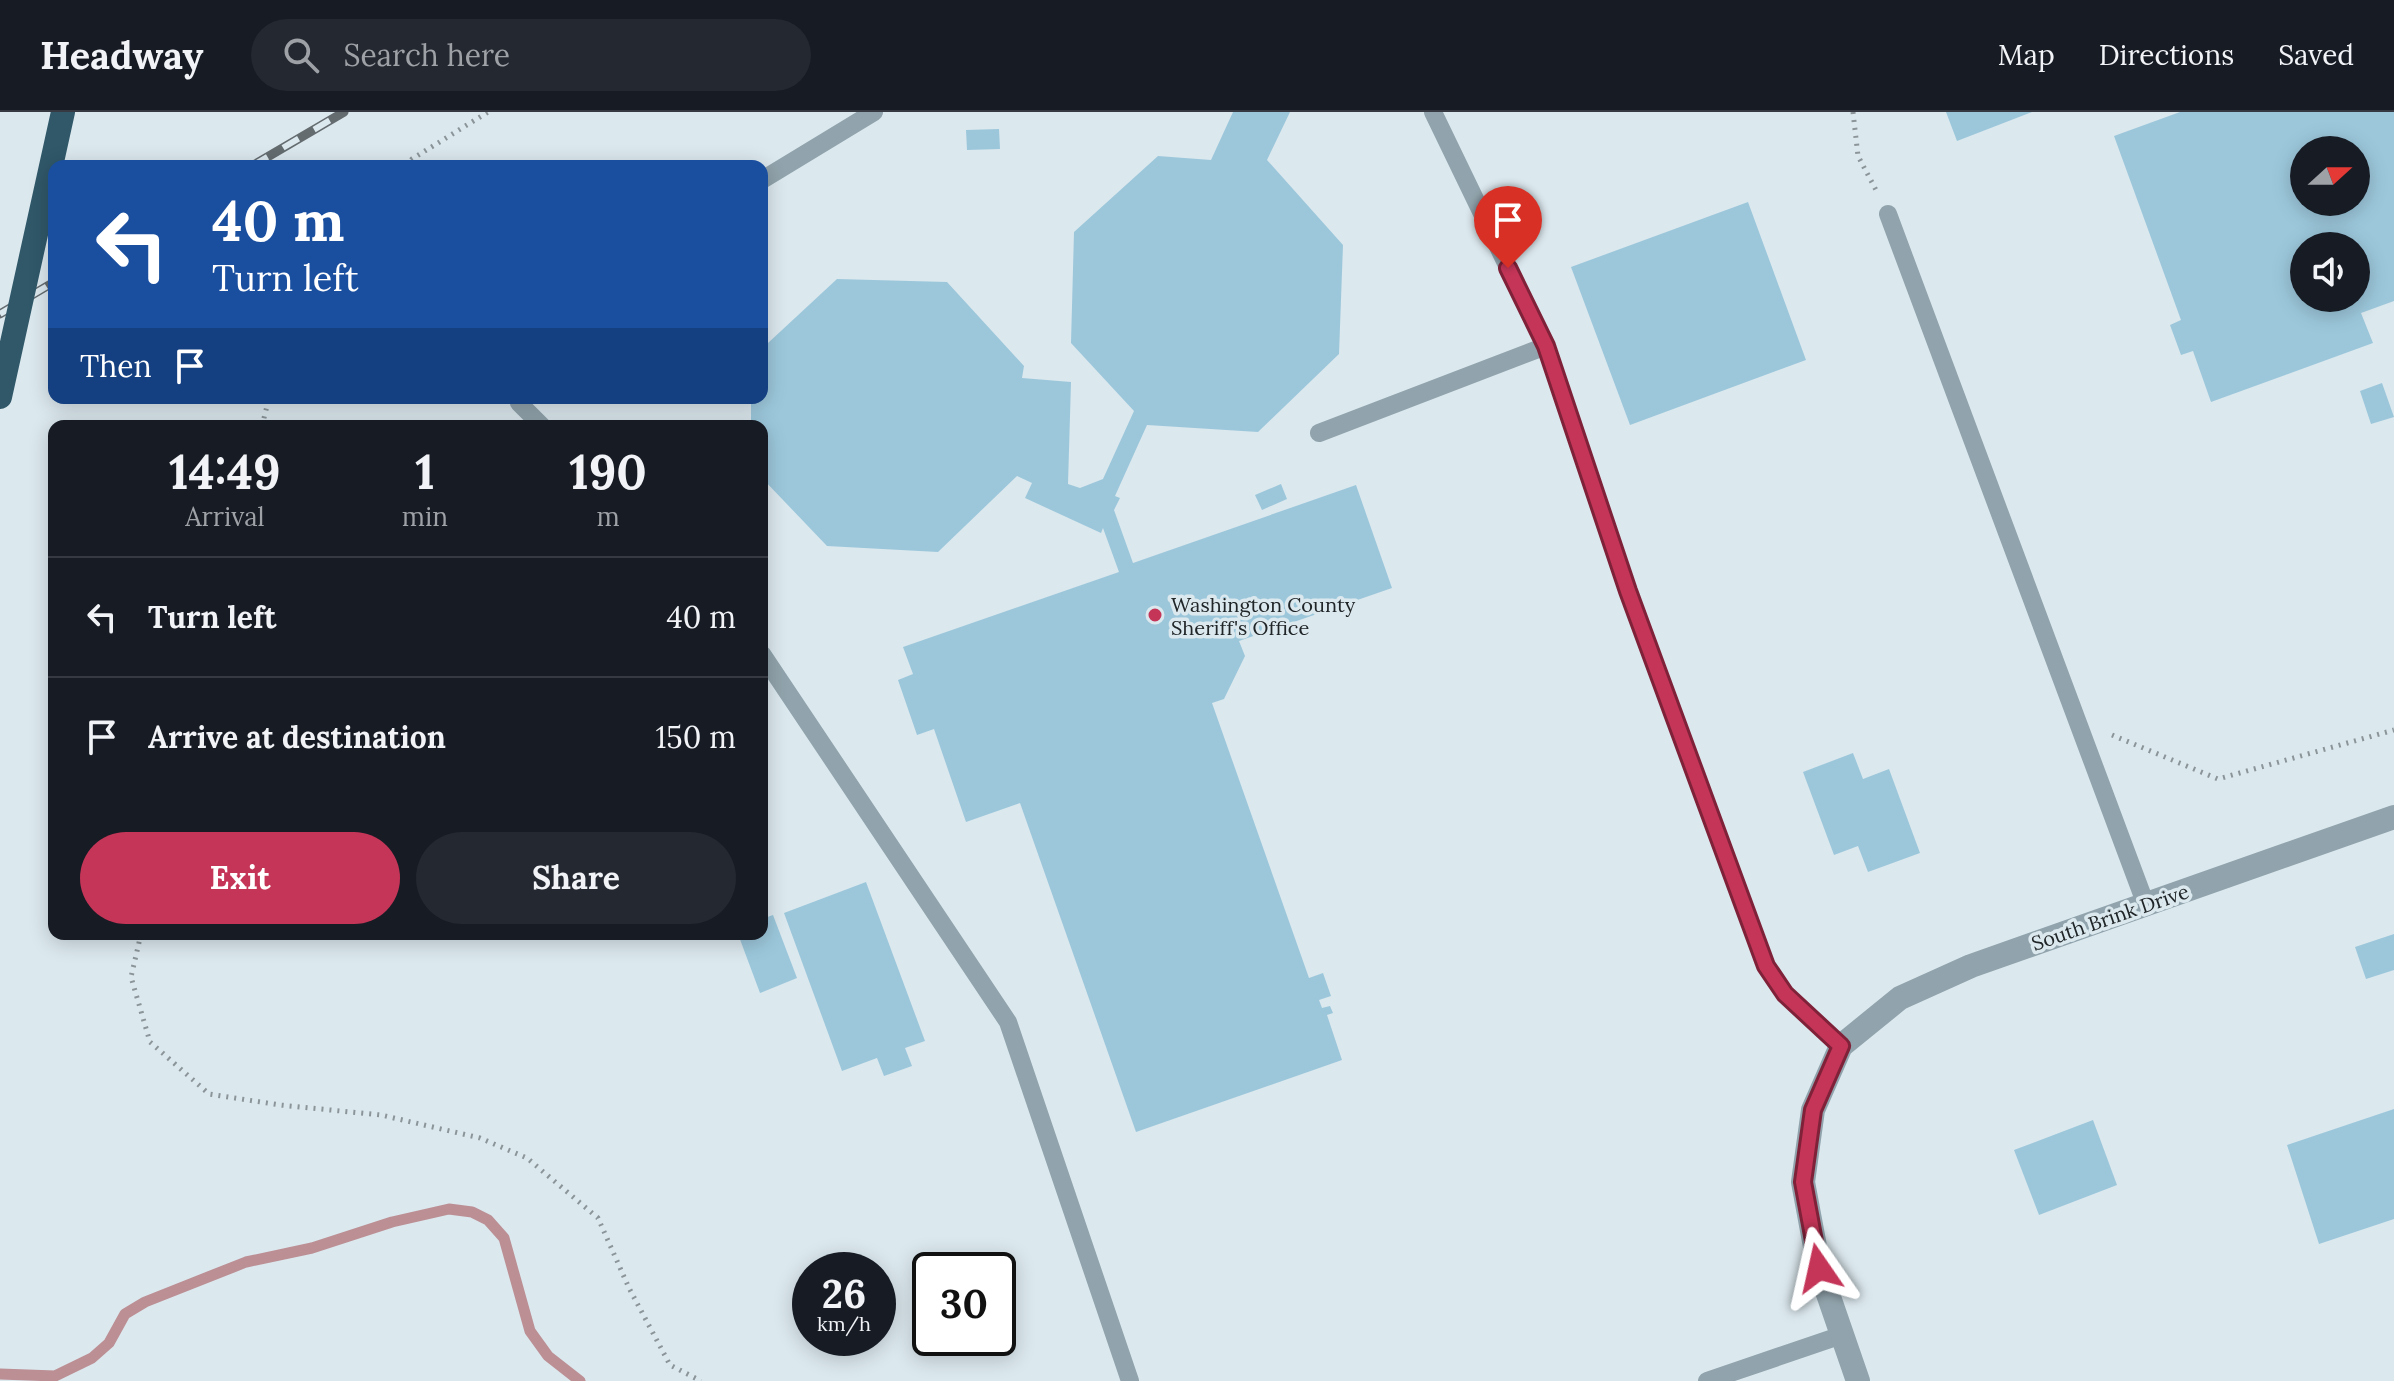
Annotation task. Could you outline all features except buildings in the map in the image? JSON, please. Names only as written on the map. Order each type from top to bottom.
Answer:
[{"type":"highway","points":[[52,160],[63,112]]},
{"type":"highway","points":[[0,397],[48,180]]},
{"type":"street","name":"South Brink Drive","points":[[1841,1046],[1900,998],[1971,966],[2394,817]]},
{"type":"street","points":[[1841,1046],[1813,1110],[1803,1182],[1819,1268],[1858,1381]]},
{"type":"lane","points":[[768,176],[874,112]]},
{"type":"lane","points":[[1433,112],[1546,346],[1628,591],[1766,966],[1785,994],[1841,1046]]},
{"type":"lane","points":[[1888,214],[2146,905]]},
{"type":"lane","points":[[1319,433],[1546,346]]},
{"type":"lane","points":[[520,404],[536,420]]},
{"type":"lane","points":[[768,663],[1008,1022],[1130,1381]]},
{"type":"lane","points":[[1707,1381],[1842,1335]]},
{"type":"path","points":[[411,160],[488,112]]},
{"type":"path","points":[[1853,112],[1858,156],[1888,214]]},
{"type":"path","points":[[2077,721],[2218,779],[2394,730]]},
{"type":"path","points":[[140,940],[131,977],[150,1042],[209,1094],[381,1115],[480,1138],[527,1158],[598,1218],[629,1288],[670,1365],[701,1381]]},
{"type":"waterway","points":[[0,1374],[55,1376],[92,1358],[109,1343],[125,1314],[145,1302],[246,1262],[312,1248],[392,1222],[449,1209],[472,1212],[488,1220],[504,1238],[530,1331],[548,1356],[580,1381]]},
{"type":"railway","points":[[262,160],[344,112]]},
{"type":"railway","points":[[0,314],[48,286]]},
{"type":"place","name":"Washington County Sheriff's Office","points":[[1155,615]]},
{"type":"route","points":[[1508,268],[1546,346],[1628,591],[1766,966],[1785,994],[1841,1046],[1813,1110],[1803,1182],[1819,1268]]}]
